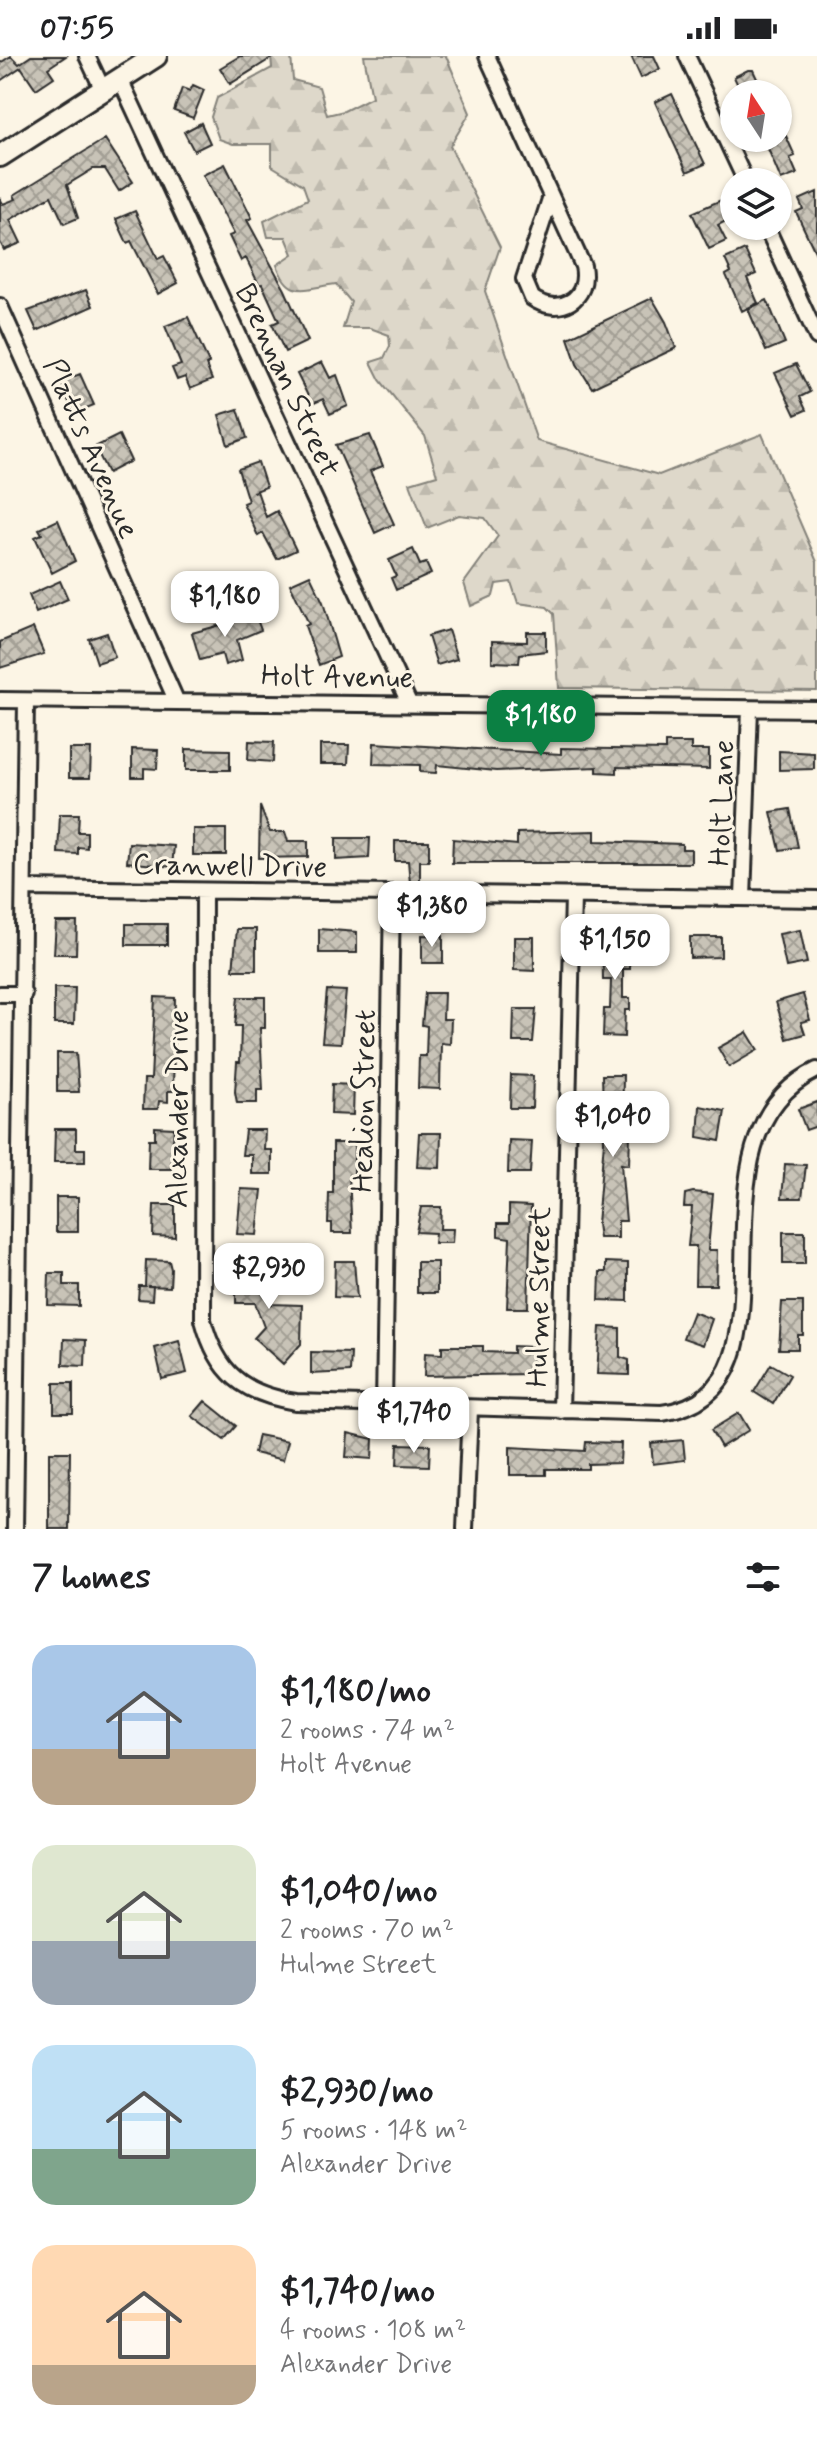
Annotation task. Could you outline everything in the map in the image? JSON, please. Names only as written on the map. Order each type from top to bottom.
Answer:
[{"type":"main road","points":[[0,156],[156,56]]},
{"type":"street","name":"Brennan Street","points":[[87,56],[111,85],[409,703]]},
{"type":"street","points":[[487,56],[551,196],[585,275],[579,295],[561,307],[551,307],[532,298],[524,279],[551,196]]},
{"type":"street","points":[[687,56],[739,168]]},
{"type":"street","points":[[772,240],[817,337]]},
{"type":"street","name":"Platts Avenue","points":[[0,306],[176,700]]},
{"type":"street","name":"Holt Avenue","points":[[0,700],[817,709]]},
{"type":"street","points":[[15,1529],[26,888],[26,701]]},
{"type":"street","name":"Holt Lane","points":[[743,898],[750,709]]},
{"type":"street","name":"Cranwell Drive","points":[[26,888],[817,899]]},
{"type":"street","name":"Alexander Drive","points":[[204,891],[202,1302],[208,1338],[228,1372],[259,1394],[296,1402],[561,1411],[681,1410],[715,1395],[739,1367],[752,1333],[753,1184],[761,1128],[780,1095],[817,1070]]},
{"type":"street","name":"Healion Street","points":[[384,1405],[392,894]]},
{"type":"street","name":"Hulme Street","points":[[561,1411],[573,896]]},
{"type":"street","points":[[0,994],[24,994]]},
{"type":"street","points":[[465,1529],[470,1409]]},
{"type":"green space","points":[[271,56],[291,56],[293,80],[319,87],[327,115],[344,111],[372,97],[364,56],[446,56],[470,113],[450,146],[500,247],[485,291],[537,441],[659,475],[762,434],[817,562],[817,691],[559,688],[554,614],[547,607],[518,603],[511,582],[496,584],[493,596],[471,606],[464,583],[498,536],[485,518],[459,515],[427,528],[410,483],[437,475],[425,436],[380,380],[371,362],[384,358],[390,346],[389,335],[370,328],[343,328],[351,302],[336,284],[299,289],[287,283],[277,265],[293,254],[286,237],[268,237],[264,221],[308,199],[303,185],[272,166],[272,144],[233,144],[219,139],[211,117],[217,98],[272,68]]},
{"type":"building","points":[[11,56],[19,64],[31,56],[66,56],[48,68],[54,77],[36,89],[21,67],[0,81],[0,63]]},
{"type":"building","points":[[240,56],[275,56],[230,84],[220,68]]},
{"type":"building","points":[[631,56],[654,56],[660,69],[641,78]]},
{"type":"building","points":[[753,70],[758,80],[735,80],[734,77]]},
{"type":"building","points":[[193,85],[204,90],[193,118],[174,111],[182,88],[190,91]]},
{"type":"building","points":[[672,94],[705,164],[687,172],[655,102]]},
{"type":"building","points":[[201,123],[210,143],[194,151],[184,132]]},
{"type":"building","points":[[105,139],[133,182],[119,191],[105,169],[93,169],[67,185],[78,218],[64,224],[51,196],[10,220],[21,243],[4,250],[0,242],[0,198],[3,204],[16,199],[14,195]]},
{"type":"building","points":[[792,149],[795,156],[790,158],[797,174],[792,176],[792,168],[776,168],[769,152],[792,152]]},
{"type":"building","points":[[225,164],[252,218],[247,220],[285,290],[308,341],[285,352],[272,324],[279,321],[262,284],[259,285],[246,258],[241,261],[229,236],[234,234],[203,175]]},
{"type":"building","points":[[817,192],[817,256],[796,212],[803,209],[799,200]]},
{"type":"building","points":[[720,200],[720,240],[726,241],[709,249],[692,213]]},
{"type":"building","points":[[135,211],[158,259],[164,256],[178,283],[158,294],[116,219]]},
{"type":"building","points":[[745,250],[756,274],[747,278],[758,303],[742,311],[726,275],[731,272],[725,259]]},
{"type":"building","points":[[86,290],[93,306],[37,331],[28,311]]},
{"type":"building","points":[[652,298],[676,348],[592,388],[577,364],[568,338]]},
{"type":"building","points":[[767,300],[785,343],[766,351],[748,309]]},
{"type":"building","points":[[188,317],[209,363],[206,365],[212,380],[190,389],[185,377],[177,380],[172,368],[181,365],[165,326]]},
{"type":"building","points":[[322,362],[330,378],[337,375],[348,406],[330,414],[323,399],[312,404],[297,374]]},
{"type":"building","points":[[796,364],[810,392],[800,397],[806,410],[795,415],[775,373]]},
{"type":"building","points":[[80,374],[94,405],[74,413],[60,382]]},
{"type":"building","points":[[238,409],[247,438],[228,445],[219,415]]},
{"type":"building","points":[[119,435],[131,461],[108,473],[95,447]]},
{"type":"building","points":[[370,435],[383,466],[370,471],[394,524],[375,533],[336,445]]},
{"type":"building","points":[[258,462],[266,487],[253,492],[257,491],[266,517],[277,511],[296,550],[277,559],[263,533],[258,536],[243,503],[248,501],[238,469]]},
{"type":"building","points":[[58,520],[75,561],[52,573],[35,537],[42,534],[39,529]]},
{"type":"building","points":[[413,549],[420,565],[426,563],[431,574],[396,590],[391,578],[396,576],[389,560]]},
{"type":"building","points":[[310,575],[323,602],[339,657],[319,665],[305,626],[309,624],[290,584]]},
{"type":"building","points":[[60,581],[68,599],[36,613],[29,595]]},
{"type":"building","points":[[254,612],[261,630],[237,640],[242,660],[225,665],[222,654],[200,660],[192,633],[242,619]]},
{"type":"building","points":[[33,628],[44,654],[0,668],[0,642]]},
{"type":"building","points":[[448,630],[457,659],[437,665],[428,636]]},
{"type":"building","points":[[527,632],[546,632],[546,651],[520,654],[519,663],[492,662],[492,641],[527,642]]},
{"type":"building","points":[[107,633],[115,657],[97,663],[89,639]]},
{"type":"building","points":[[249,741],[274,742],[273,762],[248,760]]},
{"type":"building","points":[[374,743],[561,754],[561,748],[665,750],[665,743],[691,743],[691,750],[709,750],[709,769],[617,767],[617,773],[597,772],[597,767],[496,771],[437,765],[436,773],[420,772],[420,765],[373,764]]},
{"type":"building","points":[[320,745],[349,745],[348,764],[320,764]]},
{"type":"building","points":[[69,749],[91,749],[90,778],[69,778]]},
{"type":"building","points":[[132,749],[158,750],[157,769],[144,768],[144,777],[132,777]]},
{"type":"building","points":[[186,749],[230,750],[230,770],[186,770]]},
{"type":"building","points":[[779,751],[814,753],[814,769],[779,770]]},
{"type":"building","points":[[260,806],[270,832],[285,832],[288,841],[308,841],[308,857],[259,858]]},
{"type":"building","points":[[790,809],[798,847],[780,850],[771,812]]},
{"type":"building","points":[[60,814],[79,814],[78,832],[87,832],[87,848],[78,847],[78,854],[58,853]]},
{"type":"building","points":[[193,829],[226,829],[226,855],[193,855]]},
{"type":"building","points":[[595,831],[595,841],[682,844],[682,849],[691,849],[691,863],[452,863],[453,839],[517,845],[517,833]]},
{"type":"building","points":[[336,838],[370,838],[369,858],[336,860]]},
{"type":"building","points":[[395,841],[429,841],[429,861],[420,861],[420,883],[410,883],[408,861],[395,861]]},
{"type":"building","points":[[129,843],[174,846],[172,867],[127,862]]},
{"type":"building","points":[[56,922],[77,922],[76,954],[54,954]]},
{"type":"building","points":[[126,924],[167,924],[167,945],[126,945]]},
{"type":"building","points":[[237,929],[256,929],[256,970],[233,970]]},
{"type":"building","points":[[319,929],[357,932],[357,953],[319,953]]},
{"type":"building","points":[[800,930],[807,963],[786,967],[779,934]]},
{"type":"building","points":[[602,931],[623,931],[623,953],[630,953],[630,969],[623,969],[623,998],[630,998],[630,1010],[625,1010],[624,1037],[603,1036],[604,1009],[610,1009],[611,980],[603,980]]},
{"type":"building","points":[[422,935],[443,936],[443,963],[422,963]]},
{"type":"building","points":[[514,937],[534,937],[534,971],[514,970]]},
{"type":"building","points":[[690,937],[721,937],[721,957],[690,958]]},
{"type":"building","points":[[54,988],[75,988],[74,1024],[54,1024]]},
{"type":"building","points":[[327,990],[346,991],[341,1043],[322,1042]]},
{"type":"building","points":[[425,993],[444,993],[443,1019],[451,1019],[450,1044],[441,1043],[440,1089],[418,1088],[419,1056],[426,1056],[427,1026],[422,1025]]},
{"type":"building","points":[[803,994],[810,1020],[801,1022],[805,1034],[787,1039],[776,1002]]},
{"type":"building","points":[[155,997],[175,998],[173,1091],[168,1091],[168,1102],[159,1101],[158,1109],[143,1109],[144,1079],[151,1079]]},
{"type":"building","points":[[238,997],[265,997],[265,1028],[260,1028],[263,1090],[257,1090],[257,1103],[237,1103],[235,1092],[237,1062],[240,1062],[241,1026],[235,1026]]},
{"type":"building","points":[[514,1009],[536,1009],[533,1042],[513,1042]]},
{"type":"building","points":[[747,1032],[758,1050],[729,1067],[718,1048]]},
{"type":"building","points":[[57,1053],[76,1053],[79,1092],[57,1092]]},
{"type":"building","points":[[511,1075],[533,1076],[532,1108],[510,1108]]},
{"type":"building","points":[[602,1075],[623,1075],[622,1135],[630,1135],[629,1165],[621,1164],[626,1221],[618,1221],[618,1238],[599,1238],[597,1224],[604,1141]]},
{"type":"building","points":[[332,1084],[354,1085],[353,1115],[331,1114]]},
{"type":"building","points":[[817,1102],[817,1126],[806,1130],[798,1109]]},
{"type":"building","points":[[700,1106],[725,1111],[720,1141],[698,1137]]},
{"type":"building","points":[[155,1127],[174,1128],[171,1169],[148,1169],[149,1139],[155,1139]]},
{"type":"building","points":[[55,1129],[76,1129],[76,1149],[85,1149],[85,1162],[54,1162]]},
{"type":"building","points":[[245,1130],[265,1130],[264,1150],[272,1150],[272,1174],[252,1174],[252,1155],[242,1155]]},
{"type":"building","points":[[419,1133],[441,1133],[440,1168],[417,1167]]},
{"type":"building","points":[[509,1140],[532,1141],[530,1173],[508,1173]]},
{"type":"building","points":[[333,1143],[354,1143],[354,1175],[349,1175],[352,1233],[332,1233],[332,1223],[328,1223],[329,1193],[333,1193]]},
{"type":"building","points":[[785,1164],[806,1165],[802,1198],[782,1198]]},
{"type":"building","points":[[241,1189],[262,1190],[257,1235],[237,1234]]},
{"type":"building","points":[[685,1194],[713,1194],[708,1250],[717,1250],[716,1285],[695,1285],[696,1246],[688,1246],[692,1207],[684,1207]]},
{"type":"building","points":[[56,1197],[78,1197],[78,1232],[56,1232]]},
{"type":"building","points":[[154,1205],[175,1205],[175,1237],[153,1236]]},
{"type":"building","points":[[509,1205],[531,1206],[528,1308],[507,1308],[510,1238],[498,1236],[498,1223],[509,1223]]},
{"type":"building","points":[[421,1207],[441,1207],[440,1229],[453,1229],[452,1243],[434,1243],[435,1233],[416,1232]]},
{"type":"building","points":[[783,1232],[805,1232],[805,1264],[783,1264]]},
{"type":"building","points":[[236,1259],[260,1260],[260,1274],[271,1274],[271,1304],[302,1305],[301,1344],[283,1364],[254,1338],[264,1327],[255,1303],[236,1303]]},
{"type":"building","points":[[146,1260],[169,1261],[171,1269],[170,1287],[153,1286],[152,1300],[138,1299],[139,1286],[145,1286]]},
{"type":"building","points":[[335,1261],[354,1261],[357,1298],[334,1297]]},
{"type":"building","points":[[417,1262],[437,1262],[437,1293],[417,1293]]},
{"type":"building","points":[[606,1262],[628,1263],[628,1301],[599,1300],[600,1272],[606,1272]]},
{"type":"building","points":[[49,1273],[64,1273],[64,1285],[79,1285],[79,1306],[48,1305]]},
{"type":"building","points":[[782,1302],[803,1302],[803,1335],[798,1335],[798,1349],[779,1349]]},
{"type":"building","points":[[693,1312],[712,1319],[703,1345],[683,1338]]},
{"type":"building","points":[[600,1327],[620,1328],[620,1357],[629,1360],[629,1375],[597,1374]]},
{"type":"building","points":[[64,1339],[86,1340],[85,1366],[63,1365]]},
{"type":"building","points":[[179,1341],[187,1373],[162,1379],[155,1348]]},
{"type":"building","points":[[442,1346],[483,1346],[483,1352],[513,1353],[513,1346],[533,1347],[532,1374],[424,1376],[425,1353],[442,1354]]},
{"type":"building","points":[[311,1352],[351,1353],[350,1372],[311,1374]]},
{"type":"building","points":[[771,1364],[790,1375],[773,1404],[754,1392]]},
{"type":"building","points":[[54,1383],[73,1383],[73,1413],[54,1413]]},
{"type":"building","points":[[205,1401],[236,1426],[224,1440],[192,1416]]},
{"type":"building","points":[[739,1413],[749,1430],[721,1447],[711,1430]]},
{"type":"building","points":[[348,1433],[373,1439],[372,1459],[346,1457]]},
{"type":"building","points":[[258,1435],[288,1441],[283,1460],[254,1453]]},
{"type":"building","points":[[683,1440],[685,1460],[653,1464],[651,1443]]},
{"type":"building","points":[[586,1442],[621,1443],[620,1463],[588,1464],[588,1469],[546,1469],[546,1475],[510,1475],[510,1447],[585,1451]]},
{"type":"building","points":[[398,1444],[430,1445],[429,1466],[397,1465]]},
{"type":"building","points":[[49,1452],[70,1452],[69,1529],[49,1529]]}]
